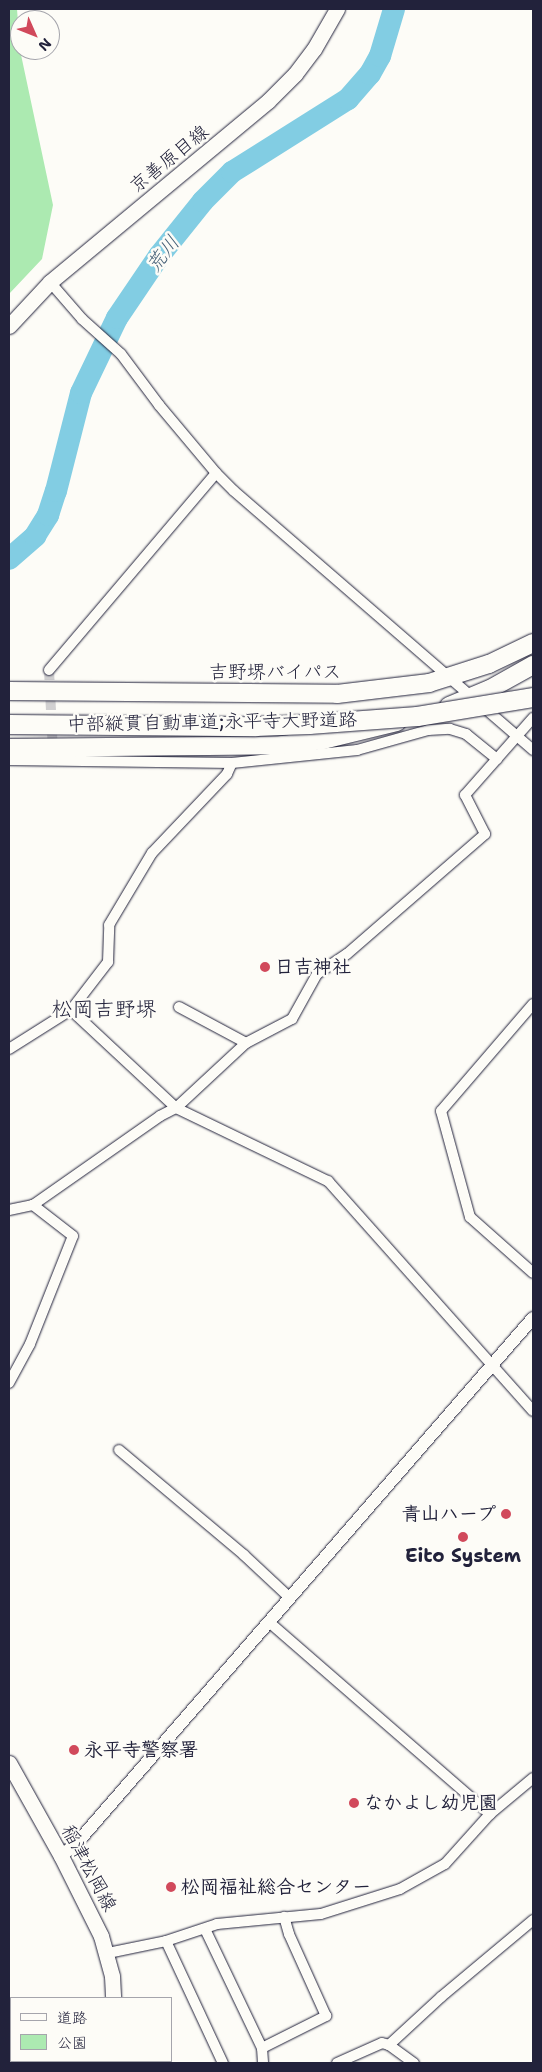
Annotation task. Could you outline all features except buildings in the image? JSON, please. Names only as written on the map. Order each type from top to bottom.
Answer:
[{"type":"highway","name":"吉野堺バイパス","points":[[9,691],[316,695],[407,687],[451,677],[489,664],[533,644]]},
{"type":"highway","points":[[9,748],[282,746],[323,740],[358,733],[447,707],[473,697],[533,665]]},
{"type":"highway","name":"中部縦貫自動車道;永平寺大野道路","points":[[9,724],[255,726],[309,724],[417,716],[533,697]]},
{"type":"main road","name":"京善原目線","points":[[9,326],[50,282],[268,102],[295,74],[314,49],[337,9]]},
{"type":"main road","name":"稲津松岡線","points":[[9,1763],[61,1856],[102,1936],[108,1954],[113,1997]]},
{"type":"street","points":[[50,282],[82,319],[121,354],[159,405],[216,474],[533,750]]},
{"type":"street","points":[[49,670],[216,474]]},
{"type":"street","points":[[9,1210],[33,1205],[160,1116],[176,1108],[246,1044],[292,1019],[317,974],[347,954],[485,834],[465,795],[533,718]]},
{"type":"street","points":[[9,760],[53,755],[232,763],[357,750],[428,730],[450,729],[466,734],[496,759]]},
{"type":"street","points":[[9,1049],[71,1010],[108,962],[109,925],[152,853],[227,774],[232,763]]},
{"type":"street","points":[[533,1004],[441,1111],[470,1216],[533,1273]]},
{"type":"street","points":[[179,1007],[246,1044]]},
{"type":"street","points":[[71,1010],[176,1108],[328,1181],[533,1411]]},
{"type":"street","points":[[9,1382],[30,1344],[73,1236],[33,1205]]},
{"type":"street","points":[[61,1856],[76,1844],[533,1318]]},
{"type":"street","points":[[119,1450],[244,1555],[290,1598]]},
{"type":"street","points":[[269,1622],[490,1814]]},
{"type":"street","points":[[108,1954],[166,1941],[217,1924],[321,1914],[400,1889],[445,1864],[490,1814],[533,1778]]},
{"type":"street","points":[[262,2048],[326,2016],[288,1934],[284,1917]]},
{"type":"street","points":[[389,2045],[442,1997],[533,1920]]},
{"type":"street","points":[[205,1929],[262,2048],[263,2063]]},
{"type":"street","points":[[166,1941],[223,2063]]},
{"type":"street","points":[[337,2063],[382,2044],[389,2045],[414,2063]]},
{"type":"green space","points":[[9,9],[17,9],[10,10],[10,60],[22,60],[53,205],[42,259],[9,294]]},
{"type":"waterway","name":"荒川","points":[[9,559],[35,536],[48,515],[81,393],[117,318],[159,256],[203,201],[232,172],[348,99],[370,74],[380,56],[394,9]]},
{"type":"tunnel","points":[[49,670],[53,751]]},
{"type":"place","name":"日吉神社","points":[[265,967]]},
{"type":"place","name":"青山ハープ","points":[[506,1514]]},
{"type":"place","name":"Eito System","points":[[463,1537]]},
{"type":"place","name":"永平寺警察署","points":[[74,1750]]},
{"type":"place","name":"なかよし幼児園","points":[[354,1803]]},
{"type":"place","name":"松岡福祉総合センター","points":[[171,1887]]},
{"type":"district","name":"松岡吉野堺","points":[[104,1009]]}]
